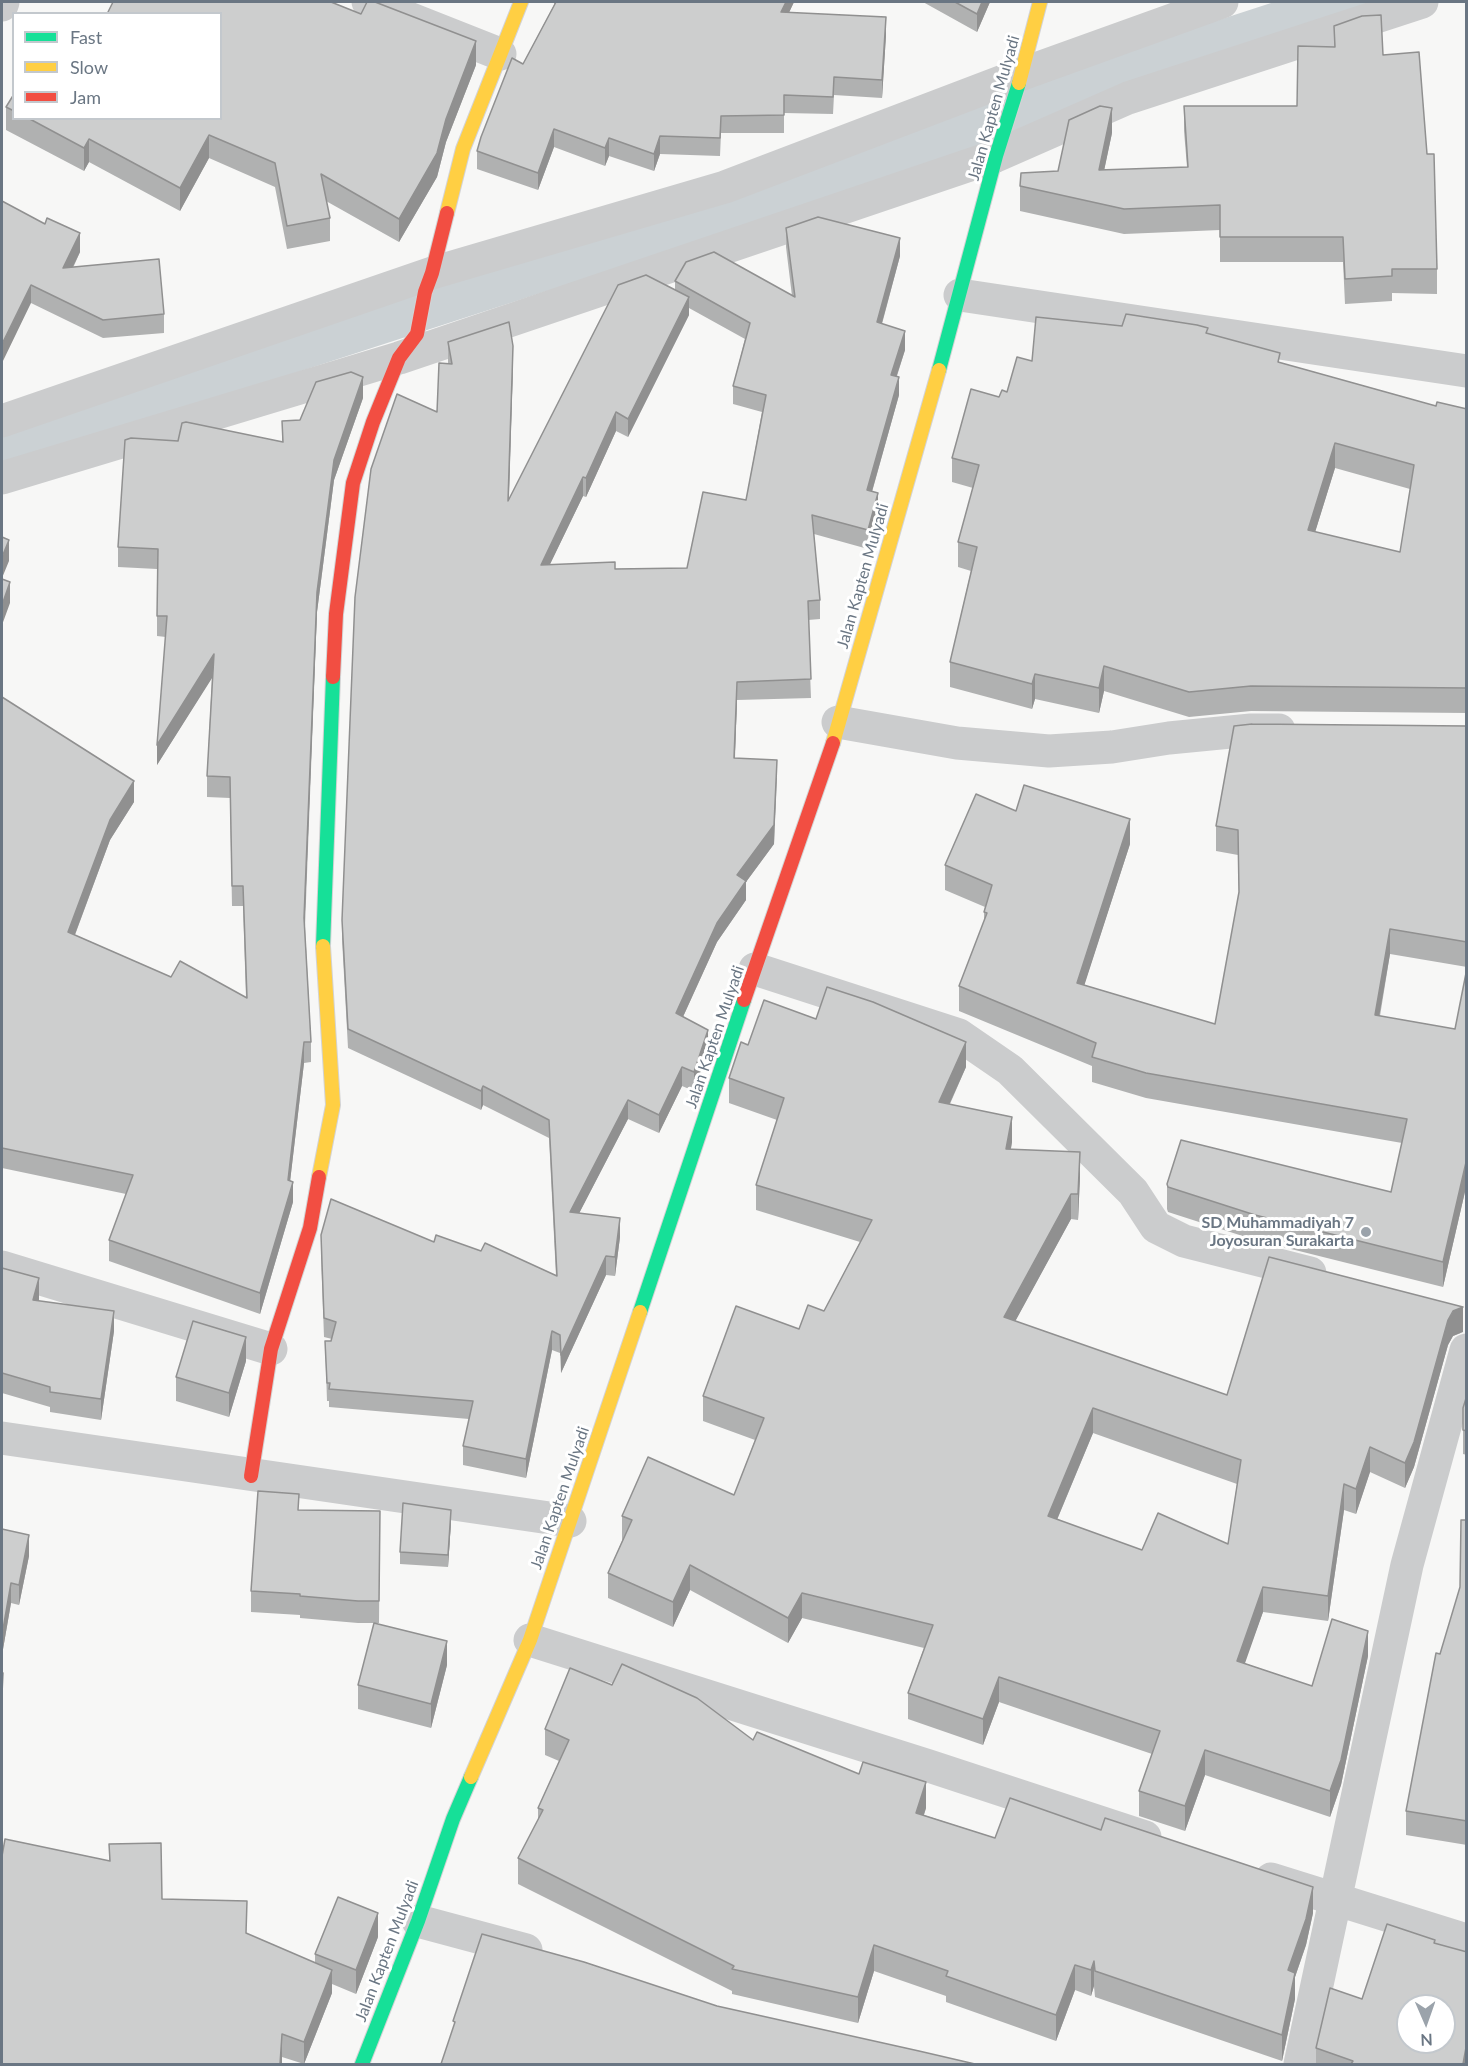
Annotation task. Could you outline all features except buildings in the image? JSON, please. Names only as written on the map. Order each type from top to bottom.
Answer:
[{"type":"main road","points":[[251,1476],[271,1349],[310,1228],[333,1105],[323,939],[336,614],[353,483],[373,423],[408,346],[428,282],[463,149],[521,2]]},
{"type":"main road","name":"Jalan Kapten Mulyadi","points":[[362,2064],[418,1921],[453,1820],[530,1640],[755,969],[828,759],[960,295],[1040,2]]},
{"type":"street","points":[[368,2],[500,54]]},
{"type":"street","points":[[2,421],[725,187],[1020,80],[1222,2]]},
{"type":"street","points":[[2,478],[998,150],[1128,98],[1422,2]]},
{"type":"street","points":[[960,295],[1467,371]]},
{"type":"street","points":[[838,722],[957,743],[1049,751],[1112,747],[1169,738],[1251,730],[1311,731]]},
{"type":"street","points":[[755,969],[959,1035],[1010,1070],[1133,1191],[1156,1227],[1184,1240],[1340,1281]]},
{"type":"street","points":[[2,1267],[271,1349]]},
{"type":"street","points":[[1300,2064],[1407,1565],[1467,1350]]},
{"type":"street","points":[[2,1438],[570,1521]]},
{"type":"street","points":[[530,1640],[929,1766],[1177,1848]]},
{"type":"street","points":[[1244,1870],[1467,1940]]},
{"type":"street","points":[[418,1921],[555,1958]]},
{"type":"waterway","points":[[2,442],[1355,2]]},
{"type":"traffic: fast","points":[[939,370],[996,156],[1019,83]]},
{"type":"traffic: fast","points":[[323,946],[333,677]]},
{"type":"traffic: fast","points":[[640,1312],[744,1000]]},
{"type":"traffic: fast","points":[[362,2064],[418,1921],[453,1819],[471,1777]]},
{"type":"traffic: slow","points":[[447,213],[463,149],[521,2]]},
{"type":"traffic: slow","points":[[1019,83],[1040,2]]},
{"type":"traffic: slow","points":[[833,743],[939,370]]},
{"type":"traffic: slow","points":[[319,1177],[333,1105],[323,946]]},
{"type":"traffic: slow","points":[[471,1777],[530,1640],[640,1312]]},
{"type":"traffic: jam","points":[[333,677],[336,614],[353,483],[373,422],[399,358],[417,334],[425,292],[447,213]]},
{"type":"traffic: jam","points":[[744,1000],[833,743]]},
{"type":"traffic: jam","points":[[251,1476],[271,1349],[310,1228],[319,1177]]},
{"type":"place","name":"SD Muhammadiyah 7 Joyosuran Surakarta","points":[[1366,1232]]}]
